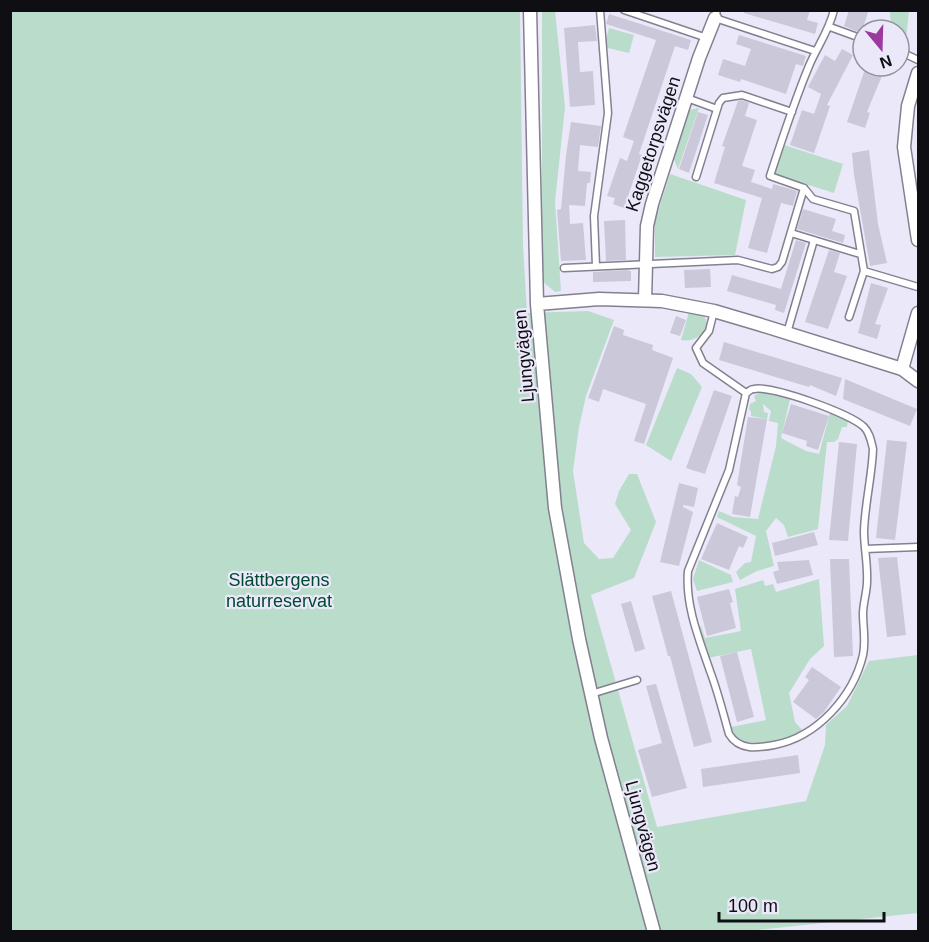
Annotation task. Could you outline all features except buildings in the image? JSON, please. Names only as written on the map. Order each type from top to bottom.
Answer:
[{"type":"street","name":"Ljungvägen","points":[[530,10],[537,303],[555,508],[591,694],[609,770],[654,932]]},
{"type":"street","name":"Kaggetorpsvägen","points":[[645,300],[646,226],[716,14]]},
{"type":"street","points":[[918,73],[908,106],[904,147],[918,232]]},
{"type":"street","points":[[537,303],[599,299],[645,300],[714,311],[902,369],[918,381]]},
{"type":"street","points":[[902,369],[918,313]]},
{"type":"lane","name":"Kaggetorpsvägen","points":[[596,266],[594,216],[608,113],[600,10]]},
{"type":"lane","points":[[624,10],[707,38]]},
{"type":"lane","points":[[834,10],[830,27],[815,51],[770,176],[804,188],[813,199],[854,211],[864,271],[849,317]]},
{"type":"lane","name":"Kaggetorpsvägen","points":[[716,14],[815,51]]},
{"type":"lane","points":[[830,27],[851,35]]},
{"type":"lane","points":[[696,177],[717,109],[723,98],[742,95],[792,112]]},
{"type":"lane","points":[[687,98],[717,109]]},
{"type":"lane","points":[[564,268],[738,260],[772,269],[778,267],[782,262],[804,188]]},
{"type":"lane","points":[[791,233],[860,254]]},
{"type":"lane","points":[[787,333],[813,240]]},
{"type":"lane","points":[[864,271],[918,287]]},
{"type":"lane","points":[[714,311],[709,331],[696,348],[700,359],[747,393]]},
{"type":"lane","points":[[756,388],[785,394],[838,411],[864,427],[870,436],[873,449],[864,530],[867,582],[863,613],[863,654],[857,672],[849,688],[821,724],[804,736],[787,743],[748,747],[733,741],[729,734],[689,604],[687,581],[688,571],[729,470],[747,393],[756,388]]},
{"type":"lane","points":[[865,549],[918,547]]},
{"type":"lane","points":[[591,694],[637,680]]},
{"type":"green space","name":"Slättbergens naturreservat","points":[[10,11],[520,11],[523,246],[527,313],[588,311],[614,320],[586,396],[573,471],[584,543],[599,559],[613,558],[631,530],[615,504],[619,491],[629,474],[637,474],[656,522],[634,578],[591,595],[657,827],[806,801],[825,745],[826,725],[847,706],[869,661],[918,655],[918,913],[738,932],[11,931]]},
{"type":"green space","points":[[542,11],[555,11],[565,107],[555,202],[561,291],[555,292],[542,281]]},
{"type":"green space","points":[[890,11],[909,11],[908,18],[890,18]]},
{"type":"green space","points":[[609,28],[634,35],[629,53],[604,47]]},
{"type":"green space","points":[[699,108],[678,169],[673,157],[689,110]]},
{"type":"green space","points":[[784,145],[843,164],[834,193],[774,174]]},
{"type":"green space","points":[[670,174],[746,200],[735,255],[655,257],[655,221]]},
{"type":"green space","points":[[689,312],[704,316],[706,326],[697,338],[681,340]]},
{"type":"green space","points":[[677,368],[691,374],[702,387],[671,461],[646,445]]},
{"type":"green space","points":[[760,392],[790,399],[781,438],[806,451],[819,454],[830,413],[848,420],[847,427],[842,427],[838,439],[834,442],[827,442],[818,529],[788,537],[784,525],[776,518],[766,531],[774,566],[757,571],[740,580],[736,572],[745,563],[751,562],[756,536],[717,517],[719,511],[733,517],[758,519],[776,446],[778,423],[769,421],[771,411],[763,404],[764,412],[768,413],[767,419],[751,416],[750,404],[756,401],[754,396]]},
{"type":"green space","points":[[699,560],[731,575],[733,582],[697,591],[693,579]]},
{"type":"green space","points":[[819,579],[824,646],[810,659],[789,693],[795,722],[805,733],[772,742],[756,743],[737,740],[731,727],[766,720],[751,649],[708,658],[698,628],[701,626],[705,638],[741,631],[735,589],[763,580],[765,586],[773,584],[776,592]]}]
